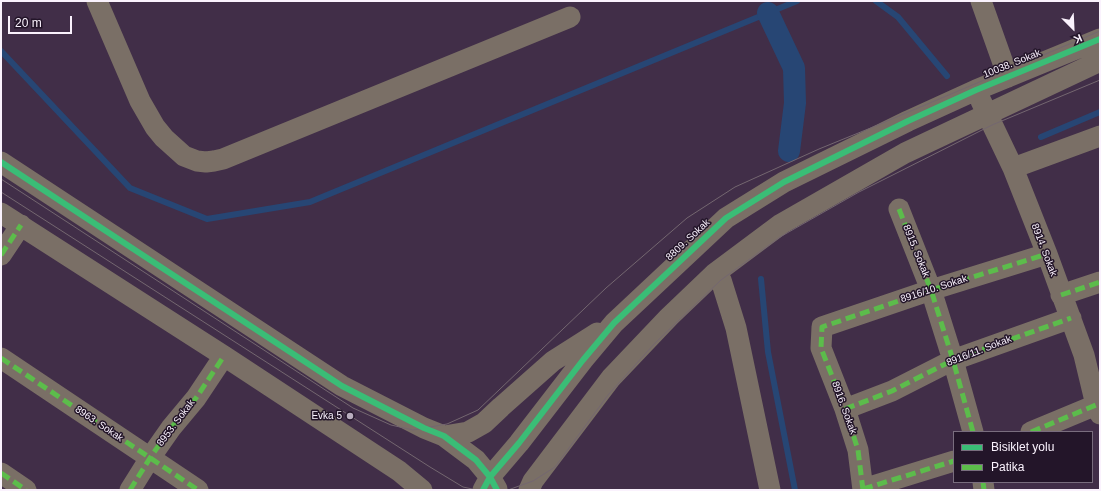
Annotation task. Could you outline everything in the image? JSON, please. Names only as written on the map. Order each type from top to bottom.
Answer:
[{"type":"street","points":[[97,1],[140,101],[155,126],[164,138],[184,156],[196,161],[206,162],[223,159],[570,17]]},
{"type":"street","points":[[981,1],[1008,77]]},
{"type":"street","name":"10038. Sokak","points":[[976,90],[1100,39]]},
{"type":"street","points":[[529,490],[533,481],[611,378],[669,317],[714,274],[781,224],[905,153],[1100,61]]},
{"type":"street","name":"8914. Sokak","points":[[976,90],[1013,168],[1071,318],[1092,356],[1098,409]]},
{"type":"street","name":"8809. Sokak","points":[[490,486],[518,443],[614,323],[726,218],[784,182],[908,121],[976,90]]},
{"type":"street","points":[[1013,168],[1100,136]]},
{"type":"street","points":[[1,162],[342,386],[424,428],[444,436],[476,460],[490,486]]},
{"type":"street","name":"8915. Sokak","points":[[899,209],[931,290],[953,360],[973,431]]},
{"type":"street","points":[[1,213],[224,356],[403,481],[422,490]]},
{"type":"street","points":[[1,255],[21,226]]},
{"type":"street","name":"8916/10. Sokak","points":[[822,327],[931,290],[1047,254]]},
{"type":"street","points":[[714,274],[721,280],[736,328],[770,490]]},
{"type":"street","points":[[1061,294],[1100,282]]},
{"type":"street","name":"8916/11. Sokak","points":[[845,409],[892,391],[953,360],[1071,318]]},
{"type":"street","points":[[444,436],[468,432],[484,423],[553,361],[614,323]]},
{"type":"street","name":"8916. Sokak","points":[[822,327],[821,348],[845,409],[858,450],[863,490]]},
{"type":"street","name":"8953. Sokak","points":[[130,490],[171,428],[196,398],[224,356]]},
{"type":"street","name":"8963. Sokak","points":[[1,358],[198,490]]},
{"type":"street","points":[[1034,431],[1098,409]]},
{"type":"street","points":[[863,490],[953,461]]},
{"type":"street","points":[[1,473],[26,490]]},
{"type":"waterway","points":[[1,51],[130,188],[207,219],[310,202],[797,1]]},
{"type":"waterway","points":[[876,1],[898,17],[947,76]]},
{"type":"waterway","points":[[768,13],[794,68],[795,103],[789,151]]},
{"type":"waterway","points":[[1041,137],[1100,112]]},
{"type":"waterway","points":[[761,279],[768,352],[795,490]]},
{"type":"tram line","points":[[1,179],[353,408],[391,425],[413,430],[447,424],[478,410],[606,288],[687,218],[735,187],[819,149],[1100,31]]},
{"type":"tram line","points":[[508,490],[533,481],[555,467],[608,395],[655,343],[721,280],[780,237],[859,192],[992,125],[1100,80]]},
{"type":"tram line","points":[[1,192],[430,467],[463,487],[477,490]]},
{"type":"marked path","points":[[899,209],[931,290],[953,360],[973,431]]},
{"type":"marked path","points":[[1,255],[21,225]]},
{"type":"marked path","points":[[863,490],[858,450],[845,409],[821,348],[822,327],[931,290],[1047,254]]},
{"type":"marked path","points":[[1061,295],[1100,282]]},
{"type":"marked path","points":[[845,409],[892,391],[953,360],[1071,318]]},
{"type":"marked path","points":[[130,490],[171,428],[196,398],[224,356]]},
{"type":"marked path","points":[[1,358],[198,490]]},
{"type":"marked path","points":[[1033,431],[1096,405]]},
{"type":"marked path","points":[[863,489],[953,461]]},
{"type":"marked path","points":[[1,473],[26,490]]},
{"type":"marked path","points":[[983,483],[984,490]]},
{"type":"cycle path","points":[[483,490],[490,477],[519,443],[583,360],[614,323],[726,218],[784,182],[908,121],[976,90],[1100,39]]},
{"type":"cycle path","points":[[1,162],[342,386],[424,428],[444,436],[476,460],[490,477],[497,490]]},
{"type":"place","name":"Evka 5","points":[[350,416]]}]
